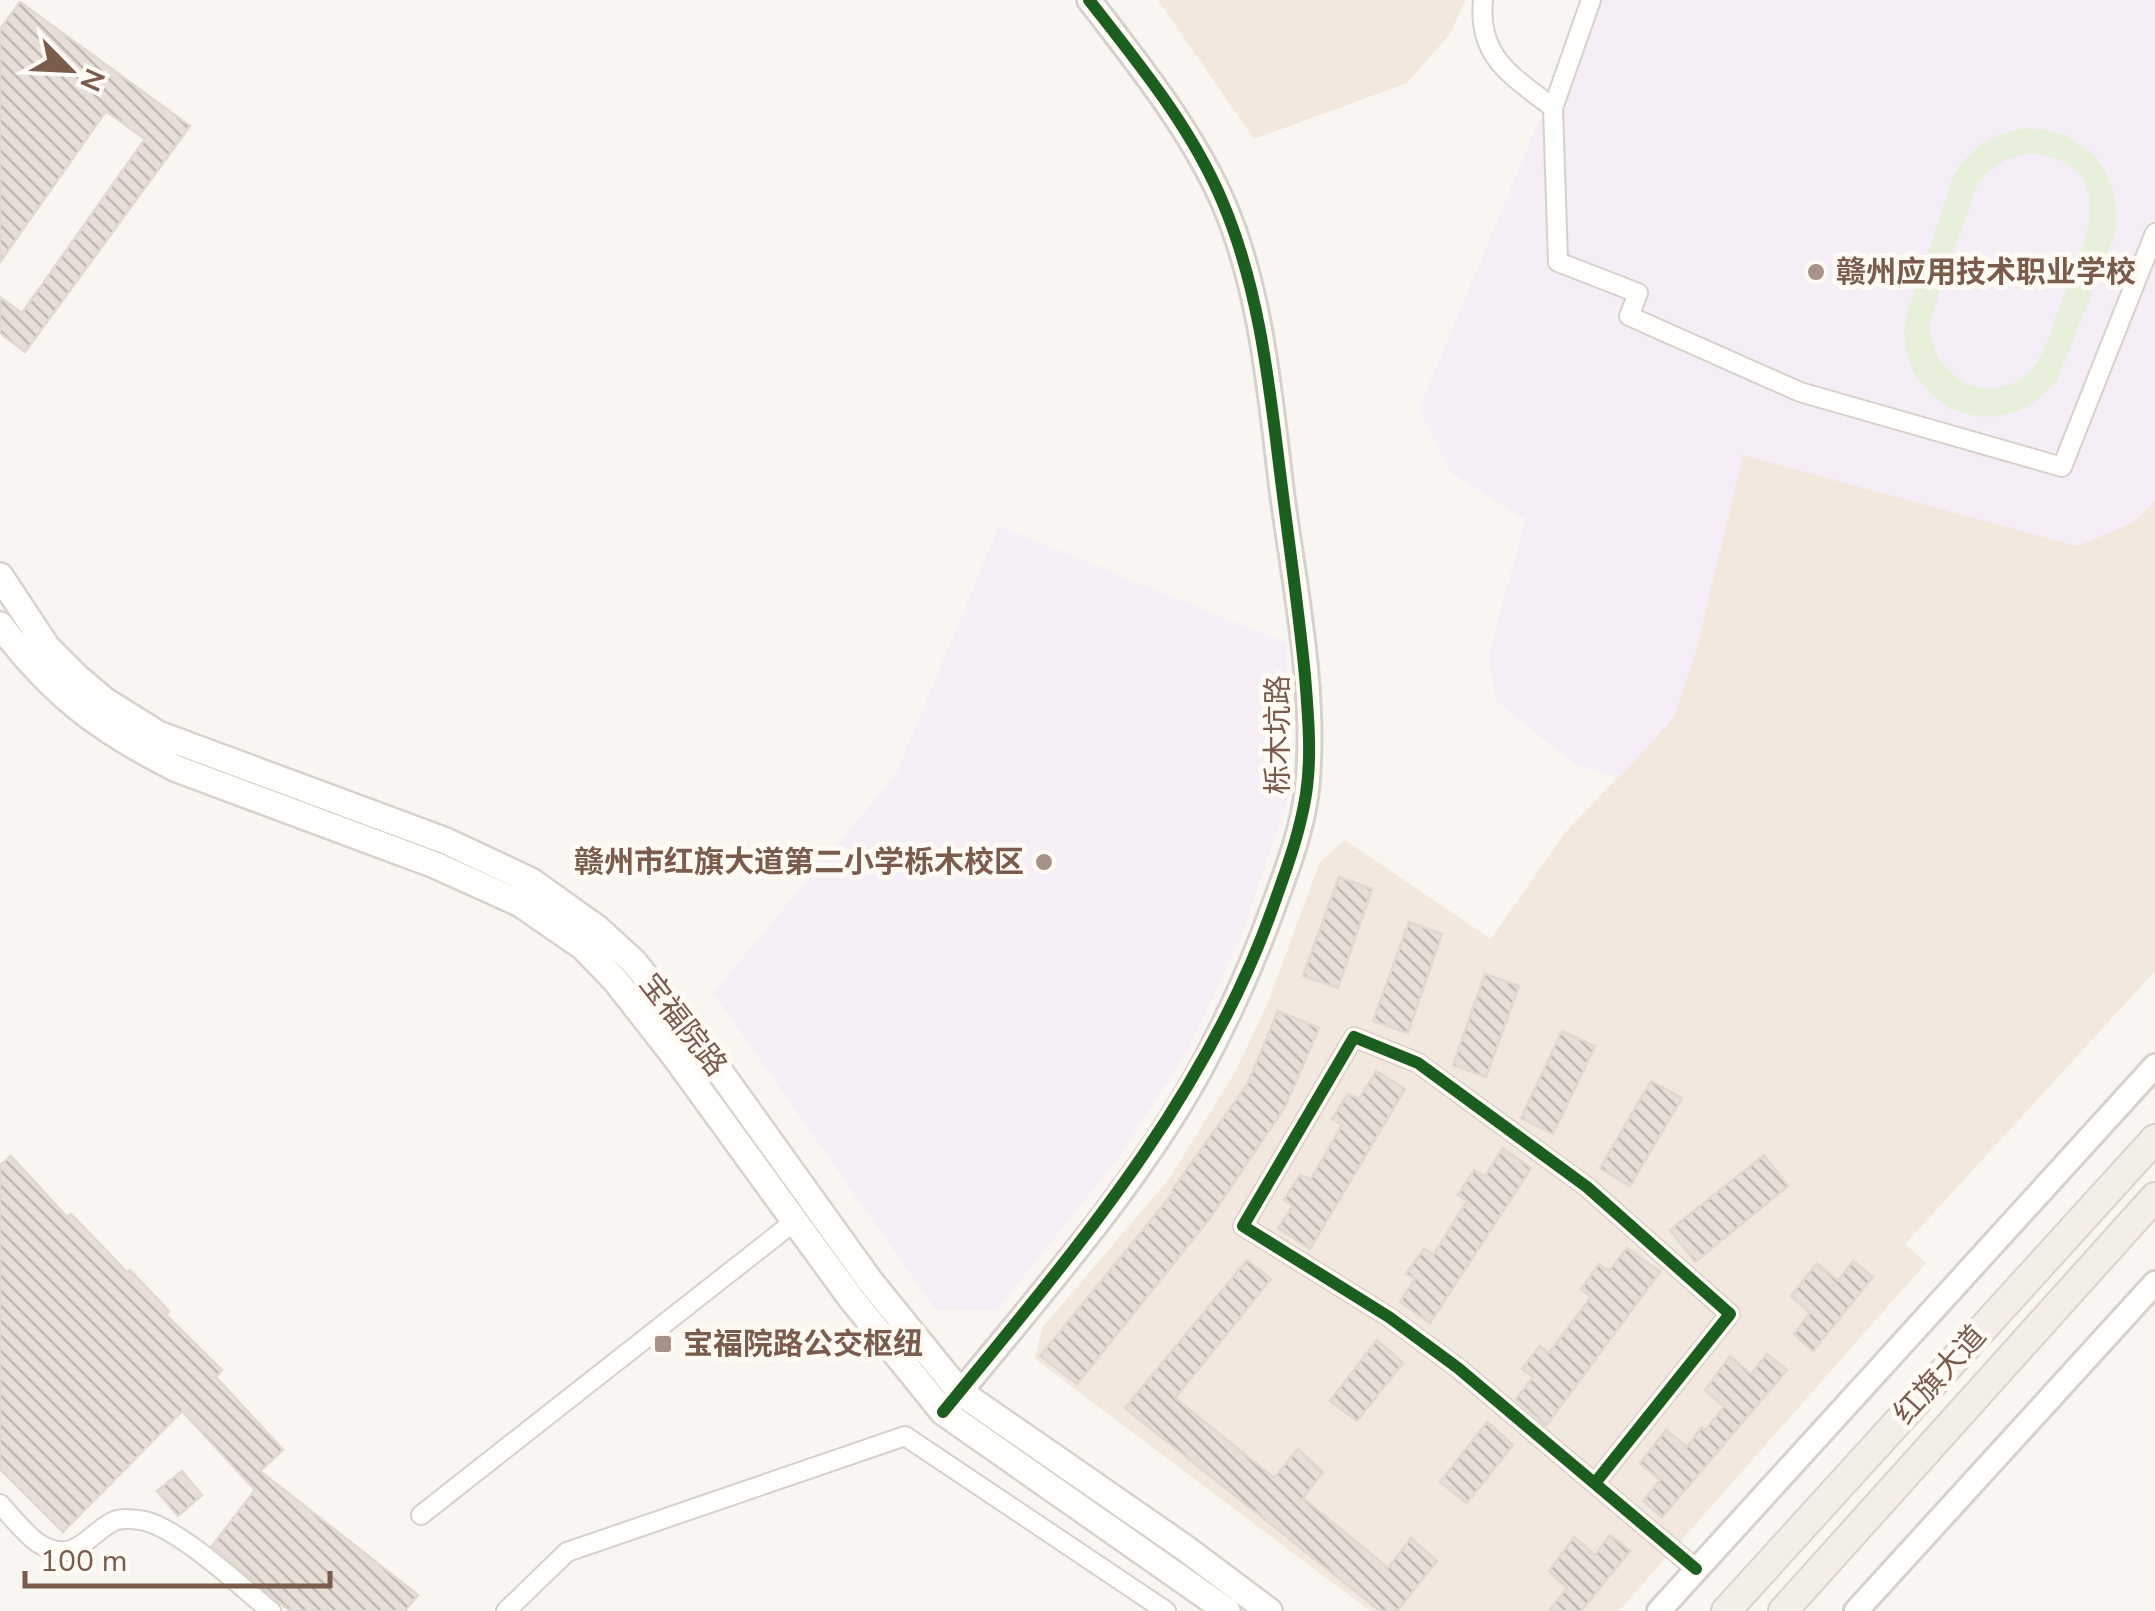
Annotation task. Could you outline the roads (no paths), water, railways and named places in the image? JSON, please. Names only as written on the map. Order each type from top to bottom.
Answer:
[{"type":"main road","name":"宝福院路","points":[[0,576],[47,646],[78,678],[158,734],[446,840],[531,881],[598,929],[633,961],[696,1037],[806,1214]]},
{"type":"main road","name":"宝福院路","points":[[0,624],[57,692],[147,754],[177,769],[435,866],[519,904],[583,947],[615,980],[806,1214],[870,1281],[951,1402],[1227,1611]]},
{"type":"main road","name":"红旗大道","points":[[1726,1611],[2155,1138]]},
{"type":"main road","name":"红旗大道","points":[[1783,1611],[2155,1197]]},
{"type":"main road","name":"宝福院路","points":[[951,1402],[1185,1548],[1269,1611]]},
{"type":"street","name":"栎木坑路","points":[[951,1402],[1138,1166],[1198,1075],[1257,953],[1290,860],[1307,792],[1308,721],[1302,645],[1252,289],[1223,202],[1170,106],[1090,0]]},
{"type":"street","points":[[1484,0],[1482,26],[1490,53],[1553,108]]},
{"type":"street","points":[[1591,0],[1553,108],[1558,262],[1638,293],[1630,316],[1800,392],[2062,466],[2155,232]]},
{"type":"street","points":[[1596,1483],[1730,1314],[1587,1186],[1418,1063],[1354,1037],[1243,1226],[1390,1317],[1458,1368],[1696,1569]]},
{"type":"street","points":[[1659,1611],[2155,1066]]},
{"type":"street","points":[[421,1516],[806,1214]]},
{"type":"street","points":[[1856,1611],[2155,1283]]},
{"type":"street","points":[[506,1611],[566,1552],[905,1436],[1166,1611]]},
{"type":"street","points":[[0,1504],[36,1542],[57,1550],[88,1542],[114,1521],[137,1520],[162,1527],[271,1611]]},
{"type":"place","name":"赣州应用技术职业学校","points":[[1816,272]]},
{"type":"place","name":"赣州市红旗大道第二小学栎木校区","points":[[1044,862]]},
{"type":"place","name":"宝福院路公交枢纽","points":[[663,1344]]}]
